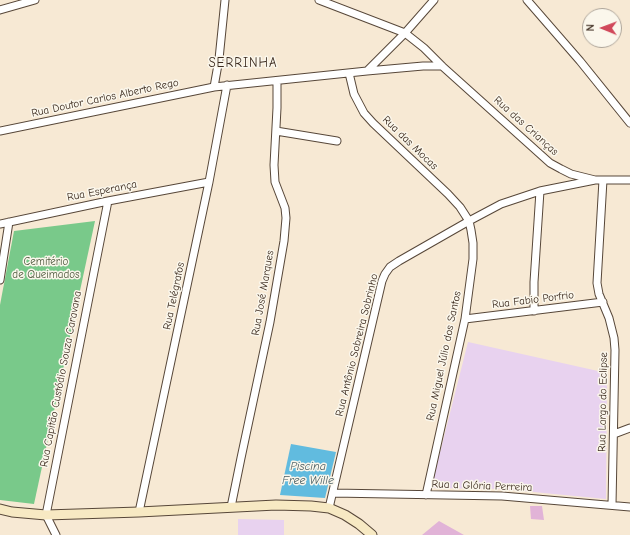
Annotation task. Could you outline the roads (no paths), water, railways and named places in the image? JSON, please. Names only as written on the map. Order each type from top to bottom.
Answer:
[{"type":"main road","points":[[0,509],[12,512],[46,515],[276,505],[304,506],[329,508],[345,515],[372,535]]},
{"type":"street","points":[[0,10],[35,0]]},
{"type":"street","points":[[214,87],[219,59],[225,0]]},
{"type":"street","points":[[319,0],[405,34]]},
{"type":"street","points":[[367,71],[405,34],[434,0]]},
{"type":"street","points":[[527,0],[580,61],[630,123]]},
{"type":"street","name":"Rua das Crianças","points":[[405,34],[424,48],[550,163],[570,174],[595,180],[630,180]]},
{"type":"street","name":"Rua Doutor Carlos Alberto Rego","points":[[0,131],[227,85],[367,71],[442,66]]},
{"type":"street","name":"Rua das Mocas","points":[[349,73],[354,94],[364,113],[448,194],[460,207],[469,221]]},
{"type":"street","name":"Rua José Marques","points":[[231,507],[240,458],[270,322],[286,223],[285,208],[274,174],[277,81]]},
{"type":"street","name":"Rua Telégrafos","points":[[139,512],[209,182],[227,85]]},
{"type":"street","points":[[276,131],[338,141]]},
{"type":"street","name":"Rua Antônio Sobreira Sobrinho","points":[[329,508],[380,287],[385,274],[390,267],[399,260],[501,204],[540,191],[595,180]]},
{"type":"street","name":"Rua Largo do Eclipse","points":[[603,180],[597,282],[599,294],[609,318],[614,338],[615,364],[612,505]]},
{"type":"street","name":"Rua Esperança","points":[[0,224],[108,200],[209,182]]},
{"type":"street","points":[[534,311],[534,282],[540,191]]},
{"type":"street","name":"Rua Capitão Custódio Souza Caravana","points":[[46,515],[108,200]]},
{"type":"street","name":"Rua Miguel Júlio dos Santos","points":[[426,495],[465,319],[473,254],[469,221]]},
{"type":"street","points":[[0,280],[9,222]]},
{"type":"street","name":"Rua Fabio Porfrio","points":[[465,319],[603,302]]},
{"type":"street","points":[[614,434],[630,428]]},
{"type":"street","name":"Rua a Glória Perreira","points":[[333,493],[502,496],[630,507]]},
{"type":"street","points":[[46,515],[56,535]]},
{"type":"water","name":"Piscina Free Wille","points":[[291,444],[336,452],[325,498],[280,495]]},
{"type":"district","name":"SERRINHA","points":[[243,63]]},
{"type":"park label","name":"Cemitério de Queimados","points":[[46,268]]}]
